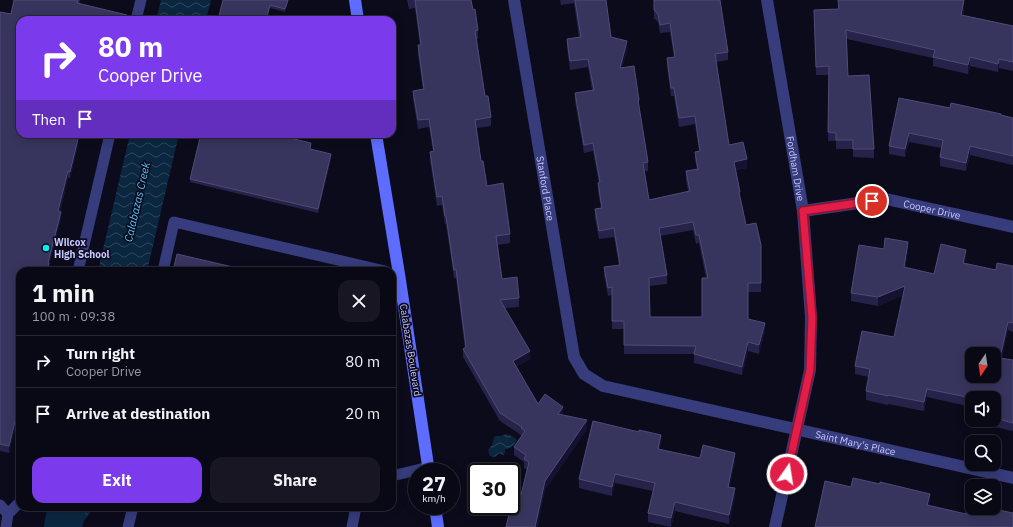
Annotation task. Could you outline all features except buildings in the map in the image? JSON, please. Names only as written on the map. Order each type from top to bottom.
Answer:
[{"type":"street","points":[[355,0],[357,16]]},
{"type":"street","name":"Stanford Place","points":[[514,0],[574,357],[584,374]]},
{"type":"street","name":"Fordham Drive","points":[[767,0],[803,211],[812,318],[810,370],[798,430],[775,527]]},
{"type":"street","name":"Calabazas Boulevard","points":[[377,138],[395,267]]},
{"type":"street","name":"Cooper Drive","points":[[803,211],[886,200],[1013,227]]},
{"type":"street","name":"Calabazas Boulevard","points":[[396,273],[428,463]]},
{"type":"street","name":"Saint Mary's Place","points":[[584,374],[603,386],[1013,478]]},
{"type":"street","points":[[436,515],[438,527]]},
{"type":"lane","points":[[137,16],[141,0]]},
{"type":"lane","points":[[79,267],[109,138]]},
{"type":"lane","points":[[164,267],[174,222],[369,267]]},
{"type":"lane","points":[[396,475],[408,473]]},
{"type":"lane","points":[[0,505],[8,514]]},
{"type":"lane","points":[[6,527],[8,514],[16,506]]},
{"type":"lane","points":[[128,527],[132,511]]},
{"type":"lane","points":[[352,527],[355,511]]},
{"type":"water","points":[[161,0],[211,0],[207,16],[157,16]]},
{"type":"water","points":[[129,138],[178,138],[148,267],[99,267]]},
{"type":"water","points":[[506,434],[517,440],[514,445],[505,449],[505,453],[503,455],[499,453],[496,457],[490,456],[488,450],[492,445],[494,437]]},
{"type":"water","points":[[48,511],[91,511],[80,526],[50,519]]},
{"type":"waterway","name":"Calabazas Creek","points":[[63,527],[66,511]]},
{"type":"place","name":"Wilcox High School","points":[[46,248]]},
{"type":"route","points":[[787,474],[798,430],[810,370],[812,318],[803,211],[872,201]]}]
